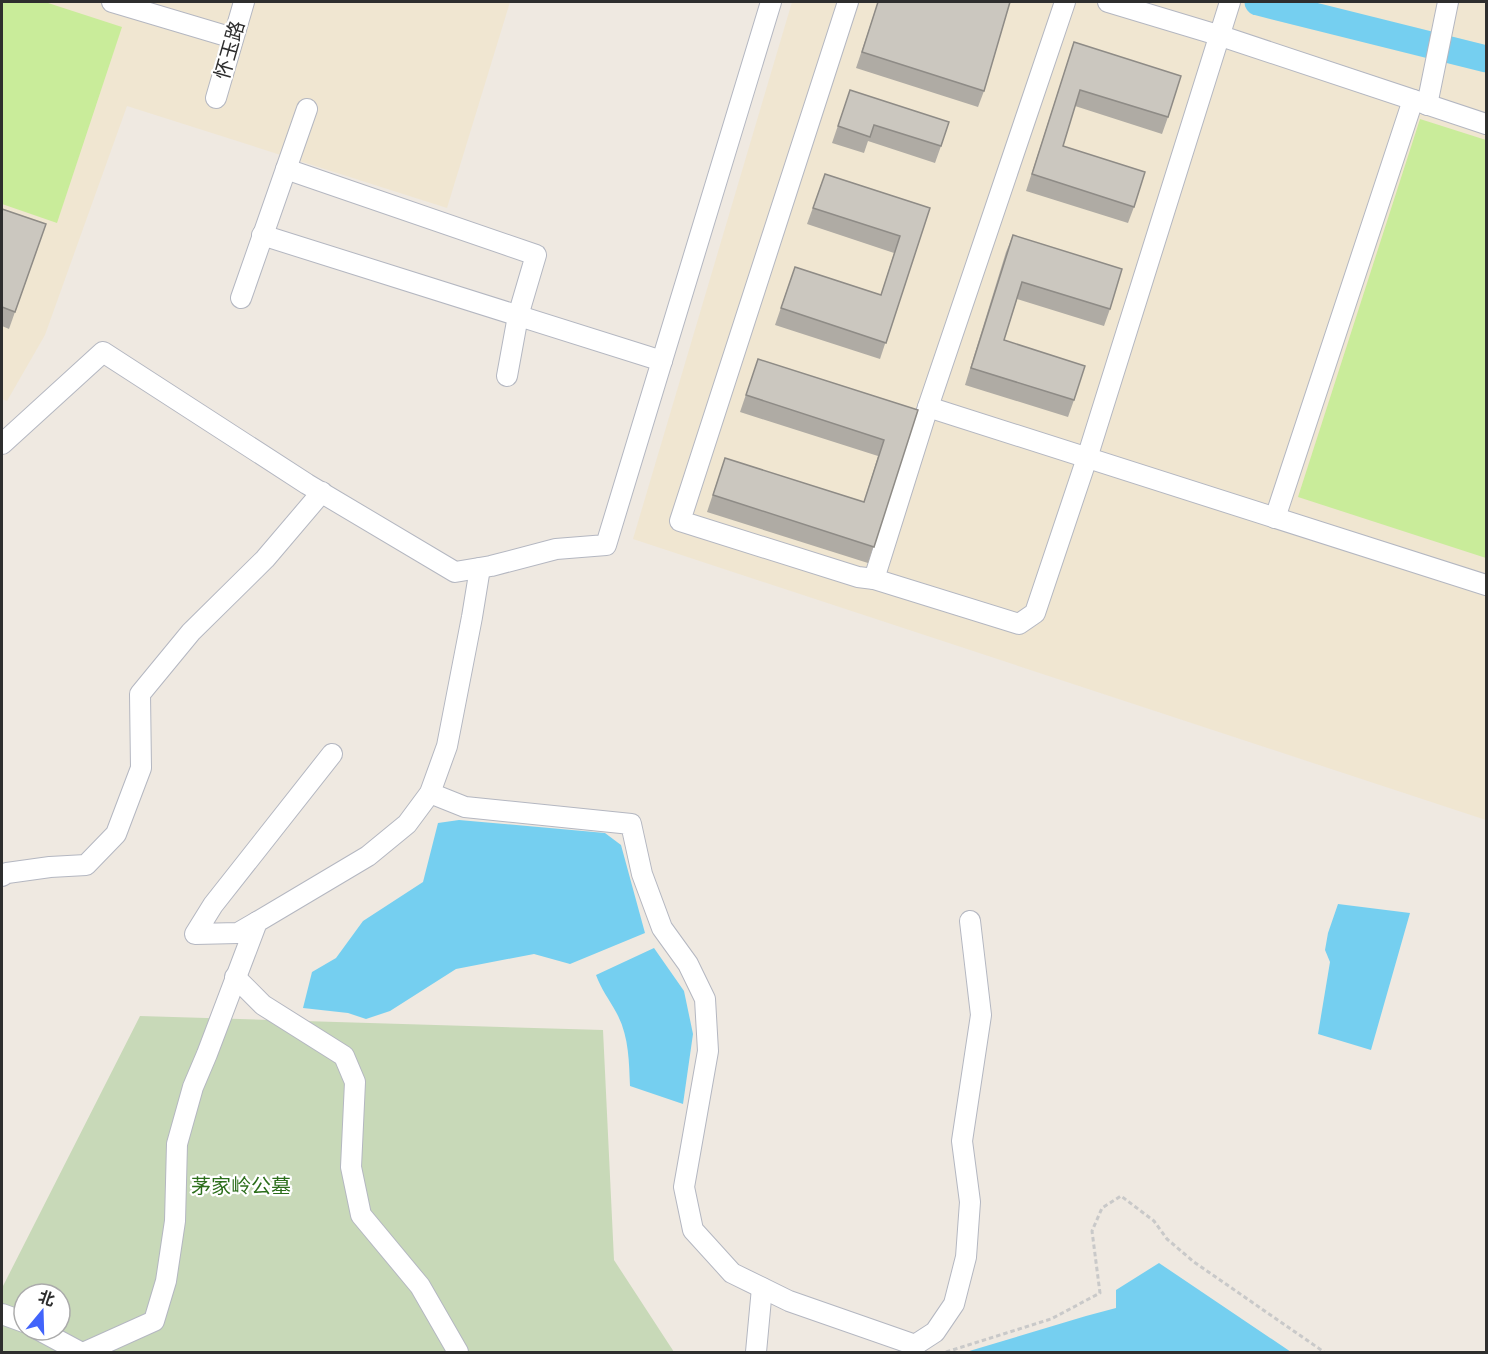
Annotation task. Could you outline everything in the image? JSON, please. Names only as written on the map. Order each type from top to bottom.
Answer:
[{"type":"street","points":[[112,2],[233,38]]},
{"type":"street","name":"怀玉路","points":[[216,98],[244,2]]},
{"type":"street","points":[[2,444],[103,352],[322,492],[455,572],[556,549],[606,545],[771,2]]},
{"type":"street","points":[[848,2],[680,521],[858,577],[874,579],[1019,624],[1035,613],[1087,458],[1226,19]]},
{"type":"street","points":[[874,579],[928,407],[1065,2]]},
{"type":"street","points":[[1108,2],[1226,19],[1420,102],[1486,124]]},
{"type":"street","points":[[1275,518],[1420,102],[1432,82],[1448,2]]},
{"type":"street","points":[[241,298],[307,109]]},
{"type":"street","points":[[286,169],[536,255],[518,316],[507,376]]},
{"type":"street","points":[[262,235],[662,361]]},
{"type":"street","points":[[928,407],[1486,585]]},
{"type":"street","points":[[2,876],[7,873],[50,867],[86,866],[116,834],[141,768],[140,694],[191,632],[265,559],[322,492]]},
{"type":"street","points":[[332,754],[213,905],[195,934],[238,933],[368,856],[407,824],[430,793],[447,746],[480,568]]},
{"type":"street","points":[[430,793],[465,807],[632,824],[642,874],[662,928],[688,964],[705,999],[708,1051],[684,1187],[693,1230],[732,1273],[789,1301],[914,1349],[935,1332],[954,1304],[966,1257],[970,1202],[962,1141],[981,1015],[970,921]]},
{"type":"street","points":[[61,1342],[82,1353],[154,1321],[166,1281],[175,1221],[177,1144],[193,1087],[257,922]]},
{"type":"street","points":[[235,977],[263,1005],[344,1056],[355,1082],[351,1167],[362,1215],[420,1286],[458,1353]]},
{"type":"street","points":[[756,1353],[762,1288]]},
{"type":"path","points":[[946,1353],[1052,1319],[1100,1293],[1092,1232],[1102,1208],[1121,1196],[1154,1221],[1167,1239],[1194,1262],[1324,1353]]},
{"type":"shaded area","points":[[2,2],[510,2],[447,208],[127,106],[45,335],[7,401],[2,399]]},
{"type":"shaded area","points":[[792,2],[1486,2],[1486,820],[633,539]]},
{"type":"green space","points":[[2,2],[45,2],[122,27],[57,223],[2,204]]},
{"type":"green space","points":[[1420,119],[1486,140],[1486,558],[1298,497]]},
{"type":"green space","name":"茅家岭公墓","points":[[140,1016],[603,1030],[614,1260],[674,1352],[2,1352],[2,1288]]},
{"type":"water","points":[[459,820],[605,833],[621,845],[645,933],[570,964],[534,954],[456,969],[390,1011],[366,1019],[348,1013],[303,1008],[312,972],[336,958],[363,921],[423,882],[438,823]]},
{"type":"water","points":[[1338,904],[1410,913],[1371,1050],[1318,1034],[1330,962],[1325,950]]},
{"type":"water","points":[[654,948],[684,991],[693,1034],[683,1104],[630,1086],[628,1048],[624,1030],[596,975]]},
{"type":"water","points":[[1159,1263],[1291,1352],[966,1352],[1116,1308],[1116,1290]]},
{"type":"building","points":[[878,2],[1010,2],[984,91],[862,52]]},
{"type":"building","points":[[1074,42],[1181,76],[1168,117],[1080,90],[1063,146],[1145,172],[1134,207],[1032,174]]},
{"type":"building","points":[[850,90],[949,122],[941,146],[874,125],[870,137],[838,126]]},
{"type":"building","points":[[825,174],[930,208],[886,343],[781,308],[795,267],[881,295],[900,236],[813,208]]},
{"type":"building","points":[[2,209],[46,224],[15,312],[2,307]]},
{"type":"building","points":[[1013,235],[1122,269],[1110,309],[1022,282],[1004,340],[1085,366],[1074,400],[971,368]]},
{"type":"building","points":[[758,359],[918,410],[874,547],[713,495],[725,458],[864,502],[884,440],[746,395]]},
{"type":"waterway","points":[[1258,2],[1486,59]]}]
